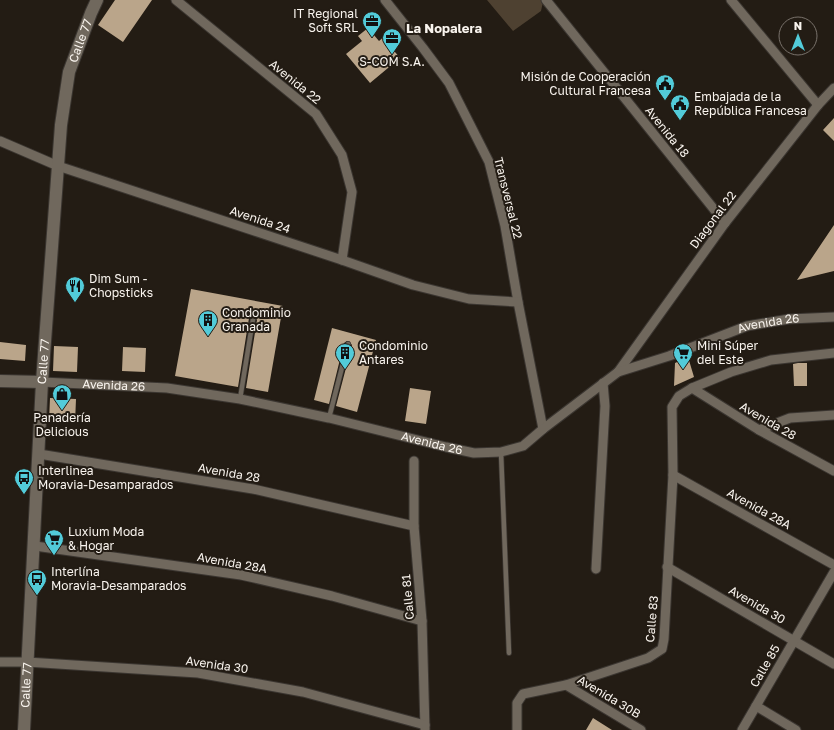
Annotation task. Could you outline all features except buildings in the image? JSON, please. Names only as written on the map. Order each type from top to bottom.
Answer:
[{"type":"street","name":"Calle 77","points":[[24,730],[35,546],[42,382],[61,125],[69,72],[97,0]]},
{"type":"street","name":"Avenida 22","points":[[176,0],[316,114],[342,155],[352,192],[342,260]]},
{"type":"street","name":"Transversal 22","points":[[385,0],[449,83],[489,162],[505,226],[518,302],[543,429]]},
{"type":"street","name":"Avenida 18","points":[[546,0],[725,223]]},
{"type":"street","points":[[731,0],[818,105]]},
{"type":"street","name":"Diagonal 22","points":[[618,372],[725,223],[818,105],[834,88]]},
{"type":"street","name":"Avenida 24","points":[[0,141],[58,166],[413,285],[469,299],[518,302]]},
{"type":"street","name":"Avenida 26","points":[[0,381],[166,388],[240,399],[329,418],[474,453],[500,452],[523,446],[618,372],[668,356],[747,326],[789,319],[834,317]]},
{"type":"street","points":[[692,388],[731,372],[770,360],[834,353]]},
{"type":"street","points":[[596,569],[604,406],[603,383]]},
{"type":"street","name":"Calle 83","points":[[517,730],[517,703],[524,694],[566,685],[648,658],[662,649],[664,639],[673,475],[672,407],[679,396],[692,388]]},
{"type":"street","name":"Avenida 28","points":[[692,388],[759,430],[834,471]]},
{"type":"street","points":[[759,430],[790,418],[834,415]]},
{"type":"street","name":"Avenida 28","points":[[38,454],[253,489],[414,526]]},
{"type":"street","name":"Calle 81","points":[[414,461],[414,526],[422,621],[425,728]]},
{"type":"street","name":"Avenida 28A","points":[[673,475],[834,565]]},
{"type":"street","name":"Avenida 28A","points":[[35,546],[241,575],[332,596],[422,621]]},
{"type":"street","name":"Avenida 30","points":[[667,567],[834,664]]},
{"type":"street","name":"Calle 85","points":[[742,730],[834,572]]},
{"type":"street","name":"Avenida 30","points":[[0,662],[27,662],[198,673],[303,692],[425,728]]},
{"type":"street","name":"Avenida 30B","points":[[566,685],[640,730]]},
{"type":"street","points":[[756,706],[796,730]]},
{"type":"lane","points":[[240,399],[254,318]]},
{"type":"lane","points":[[329,418],[348,344]]},
{"type":"lane","points":[[500,452],[509,653]]},
{"type":"shaded area","points":[[487,0],[546,0],[543,2],[541,11],[513,31]]},
{"type":"place","name":"IT Regional Soft SRL","points":[[372,38]]},
{"type":"place","name":"S-COM S.A.","points":[[392,55]]},
{"type":"place","name":"Misión de Cooperación Cultural Francesa","points":[[665,101]]},
{"type":"place","name":"Embajada de la República Francesa","points":[[680,121]]},
{"type":"place","name":"Dim Sum - Chopsticks","points":[[75,303]]},
{"type":"place","name":"Condominio Granada","points":[[208,337]]},
{"type":"place","name":"Condominio Antares","points":[[345,370]]},
{"type":"place","name":"Mini Súper del Este","points":[[683,370]]},
{"type":"place","name":"Panadería Delicious","points":[[62,411]]},
{"type":"place","name":"Interlinea Moravia-Desamparados","points":[[24,495]]},
{"type":"place","name":"Luxium Moda & Hogar","points":[[54,556]]},
{"type":"place","name":"Interlína Moravia-Desamparados","points":[[37,596]]},
{"type":"district","name":"La Nopalera","points":[[444,28]]}]
